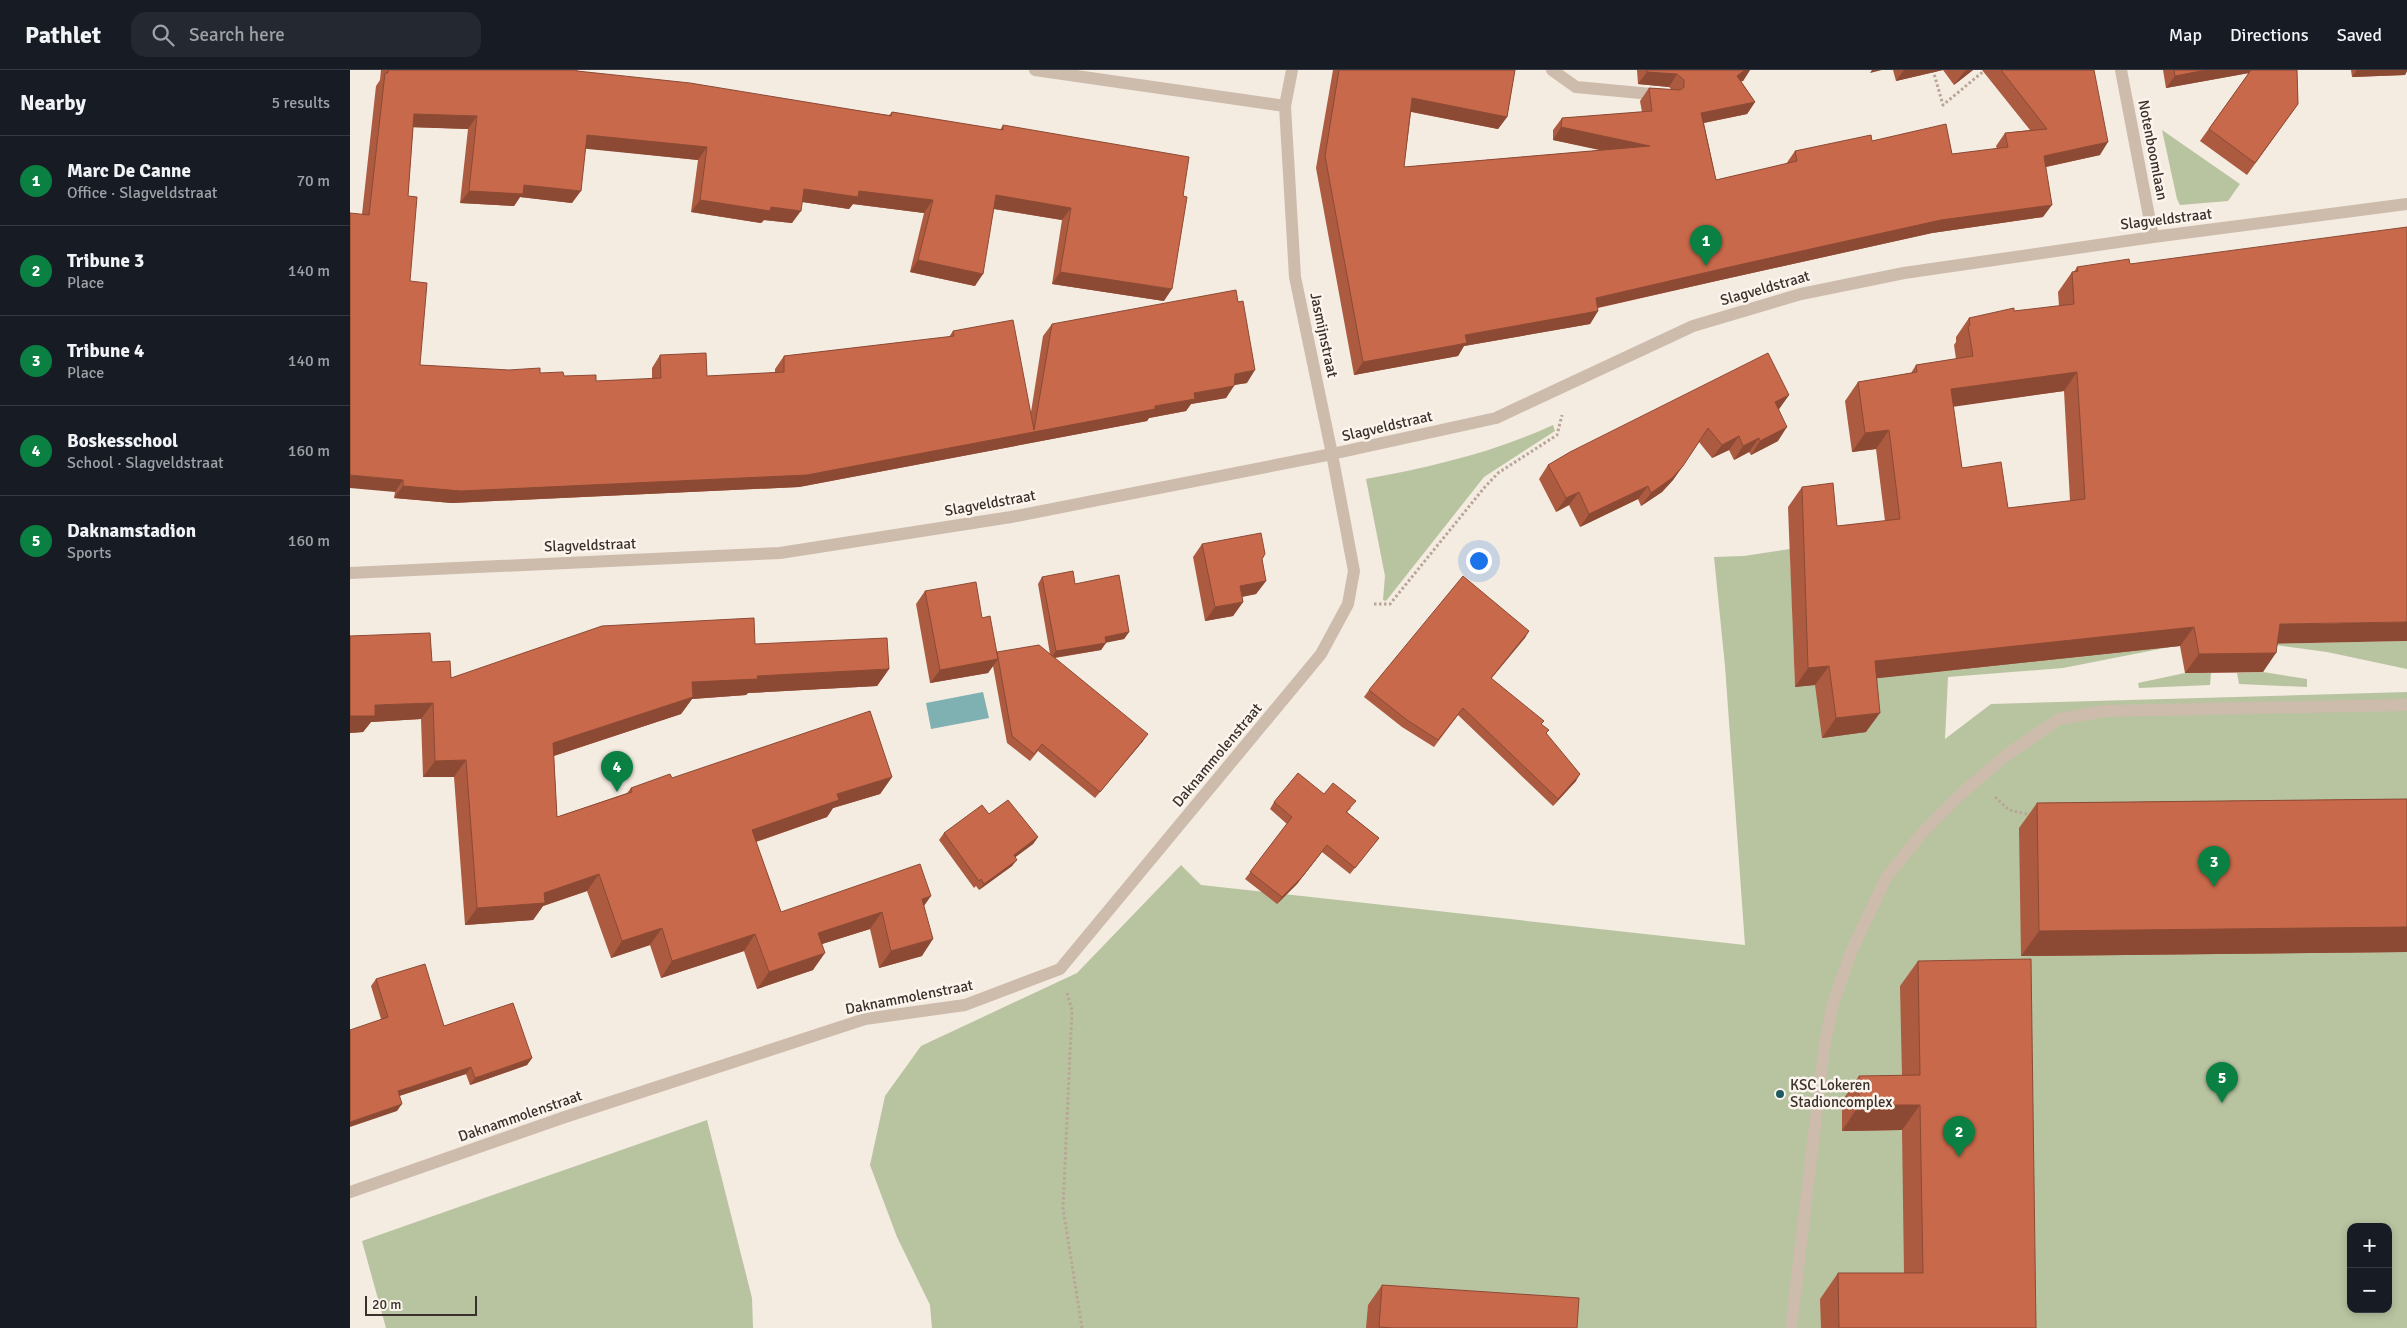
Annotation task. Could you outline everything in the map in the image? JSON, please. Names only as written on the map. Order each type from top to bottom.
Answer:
[{"type":"street","points":[[1036,70],[1285,106]]},
{"type":"street","name":"Jasmijnstraat","points":[[1292,70],[1285,106],[1295,277],[1354,571],[1348,604]]},
{"type":"street","points":[[1552,70],[1576,87],[1668,95]]},
{"type":"street","name":"Notenboomlaan","points":[[2121,70],[2154,237]]},
{"type":"street","name":"Slagveldstraat","points":[[350,573],[780,553],[1010,517],[1332,454],[1496,418],[1693,326],[1801,294],[1904,272],[2407,204]]},
{"type":"street","name":"Daknammolenstraat","points":[[350,1192],[574,1114],[865,1019],[965,1005],[1060,968],[1321,654],[1348,604]]},
{"type":"street","points":[[1791,1328],[1824,1049],[1832,1007],[1851,952],[1886,878],[1923,832],[1976,780],[2005,756],[2059,719],[2105,711],[2407,704]]},
{"type":"path","points":[[1933,70],[1943,105],[1985,70]]},
{"type":"path","points":[[1348,604],[1390,604],[1498,473],[1556,435],[1571,382]]},
{"type":"path","points":[[1976,780],[2009,810],[2030,815],[2039,814]]},
{"type":"path","points":[[1060,968],[1072,1010],[1063,1208],[1082,1328]]},
{"type":"green space","points":[[2162,130],[2240,184],[2228,201],[2180,205],[2177,199]]},
{"type":"green space","points":[[1553,425],[1555,431],[1484,477],[1386,601],[1383,600],[1385,576],[1366,479],[1461,458],[1507,444]]},
{"type":"green space","name":"KSC Lokeren Stadioncomplex","points":[[1790,549],[1795,687],[2180,645],[2063,668],[1948,677],[1945,739],[1991,704],[2407,692],[2407,1328],[932,1328],[930,1305],[897,1237],[870,1165],[885,1096],[921,1046],[1077,973],[1181,865],[1201,885],[1745,945],[1725,666],[1714,557],[1744,556]]},
{"type":"green space","points":[[2407,641],[2407,669],[2327,652],[2267,644]]},
{"type":"green space","points":[[2263,672],[2307,679],[2307,687],[2239,684],[2237,673]]},
{"type":"green space","points":[[2185,673],[2211,673],[2210,685],[2139,688],[2138,683]]},
{"type":"green space","points":[[707,1120],[752,1298],[753,1328],[386,1328],[362,1241]]},
{"type":"water","points":[[983,692],[989,718],[931,729],[926,703]]},
{"type":"building","points":[[388,70],[577,70],[690,83],[891,116],[892,112],[1003,130],[1003,125],[1189,157],[1183,196],[1187,197],[1172,289],[1060,272],[1071,208],[996,195],[983,274],[918,260],[933,200],[859,191],[858,197],[804,189],[801,211],[771,207],[770,211],[700,200],[707,147],[587,135],[581,191],[524,185],[523,194],[469,191],[477,116],[414,114],[408,196],[417,197],[410,281],[427,283],[420,365],[509,370],[540,368],[540,373],[563,372],[564,376],[596,375],[596,381],[661,378],[660,355],[706,353],[707,376],[784,372],[784,356],[954,336],[953,331],[1013,320],[1034,430],[1052,324],[1236,290],[1238,302],[1243,301],[1255,370],[1235,374],[1234,386],[1194,393],[1195,399],[1155,406],[1155,409],[807,475],[461,491],[403,486],[403,480],[350,475],[350,213],[369,215],[385,73],[388,73]]},
{"type":"building","points":[[1339,70],[1515,70],[1507,117],[1412,98],[1404,167],[1650,146],[1561,127],[1562,118],[1652,111],[1649,88],[1680,90],[1684,87],[1684,80],[1677,74],[1647,72],[1647,70],[1745,70],[1737,76],[1755,102],[1701,113],[1716,180],[1797,161],[1795,151],[1871,135],[1872,141],[1946,124],[1952,154],[2008,147],[2005,133],[2047,129],[2001,70],[2094,70],[2108,142],[2044,156],[2052,205],[1941,220],[1734,266],[1596,298],[1598,311],[1465,335],[1467,343],[1363,362],[1325,156]]},
{"type":"building","points":[[2174,70],[2206,70],[2175,76]]},
{"type":"building","points":[[2251,70],[2297,70],[2298,104],[2255,163],[2209,129]]},
{"type":"building","points":[[2407,227],[2407,622],[2280,624],[2276,653],[2199,654],[2194,627],[1875,661],[1880,713],[1836,718],[1829,666],[1808,668],[1802,487],[1833,483],[1837,526],[1900,519],[1889,430],[1865,433],[1858,382],[1917,372],[1916,365],[1973,356],[1968,326],[1970,325],[1969,318],[2014,308],[2014,311],[2074,304],[2072,272],[2078,271],[2077,267],[2129,259],[2130,264]],"holes":[[[2077,372],[2085,499],[2008,508],[2001,462],[1962,468],[1951,389]]]},
{"type":"building","points":[[1768,353],[1789,395],[1775,402],[1787,427],[1760,441],[1759,438],[1743,446],[1739,436],[1722,445],[1708,428],[1683,466],[1672,478],[1651,493],[1648,486],[1589,514],[1579,492],[1566,498],[1548,465],[1570,452]]},
{"type":"building","points":[[1261,533],[1265,554],[1262,559],[1266,581],[1240,586],[1243,602],[1215,607],[1202,544]]},
{"type":"building","points":[[1073,571],[1075,584],[1119,575],[1129,632],[1105,637],[1106,643],[1056,651],[1042,577]]},
{"type":"building","points":[[1463,576],[1529,631],[1491,678],[1544,721],[1541,724],[1549,730],[1546,733],[1580,774],[1558,799],[1463,708],[1438,740],[1407,720],[1369,690]]},
{"type":"building","points":[[976,582],[982,618],[990,616],[998,659],[940,670],[925,591]]},
{"type":"building","points":[[754,618],[755,644],[887,638],[889,669],[757,676],[758,679],[692,682],[693,697],[553,743],[557,817],[632,792],[631,788],[670,774],[672,778],[870,711],[892,777],[837,794],[839,800],[752,830],[781,912],[920,864],[931,896],[922,899],[933,939],[891,951],[882,912],[818,933],[825,953],[769,972],[755,934],[672,961],[662,928],[622,941],[599,874],[544,893],[545,903],[477,908],[466,760],[435,761],[433,703],[375,705],[375,716],[350,716],[350,636],[430,633],[432,662],[450,661],[451,678],[602,626]]},
{"type":"building","points":[[1039,645],[1148,734],[1100,792],[1042,744],[1034,754],[1012,736],[997,652]]},
{"type":"building","points":[[1298,773],[1324,794],[1333,783],[1356,801],[1346,812],[1379,838],[1355,868],[1327,845],[1302,877],[1282,897],[1250,872],[1292,817],[1274,802]]},
{"type":"building","points":[[2407,799],[2407,927],[2039,931],[2037,803]]},
{"type":"building","points":[[1008,800],[1038,837],[1014,855],[1017,860],[984,884],[981,879],[979,881],[944,833],[982,805],[989,814]]},
{"type":"building","points":[[2031,959],[2036,1328],[1839,1328],[1838,1273],[1923,1273],[1920,1105],[1859,1105],[1859,1076],[1920,1075],[1918,961]]},
{"type":"building","points":[[425,964],[444,1026],[513,1003],[532,1058],[475,1078],[471,1067],[398,1091],[402,1104],[350,1122],[350,1030],[388,1017],[376,979]]},
{"type":"building","points":[[1382,1285],[1579,1298],[1577,1328],[1379,1327]]},
{"type":"place","name":"Marc De Canne","points":[[1706,266]]},
{"type":"place","name":"Boskesschool","points":[[617,792]]},
{"type":"place","name":"Tribune 4","points":[[2214,887]]},
{"type":"place","name":"KSC Lokeren Stadioncomplex","points":[[1780,1094]]},
{"type":"place","name":"Daknamstadion","points":[[2222,1103]]},
{"type":"place","name":"Tribune 3","points":[[1959,1157]]}]
